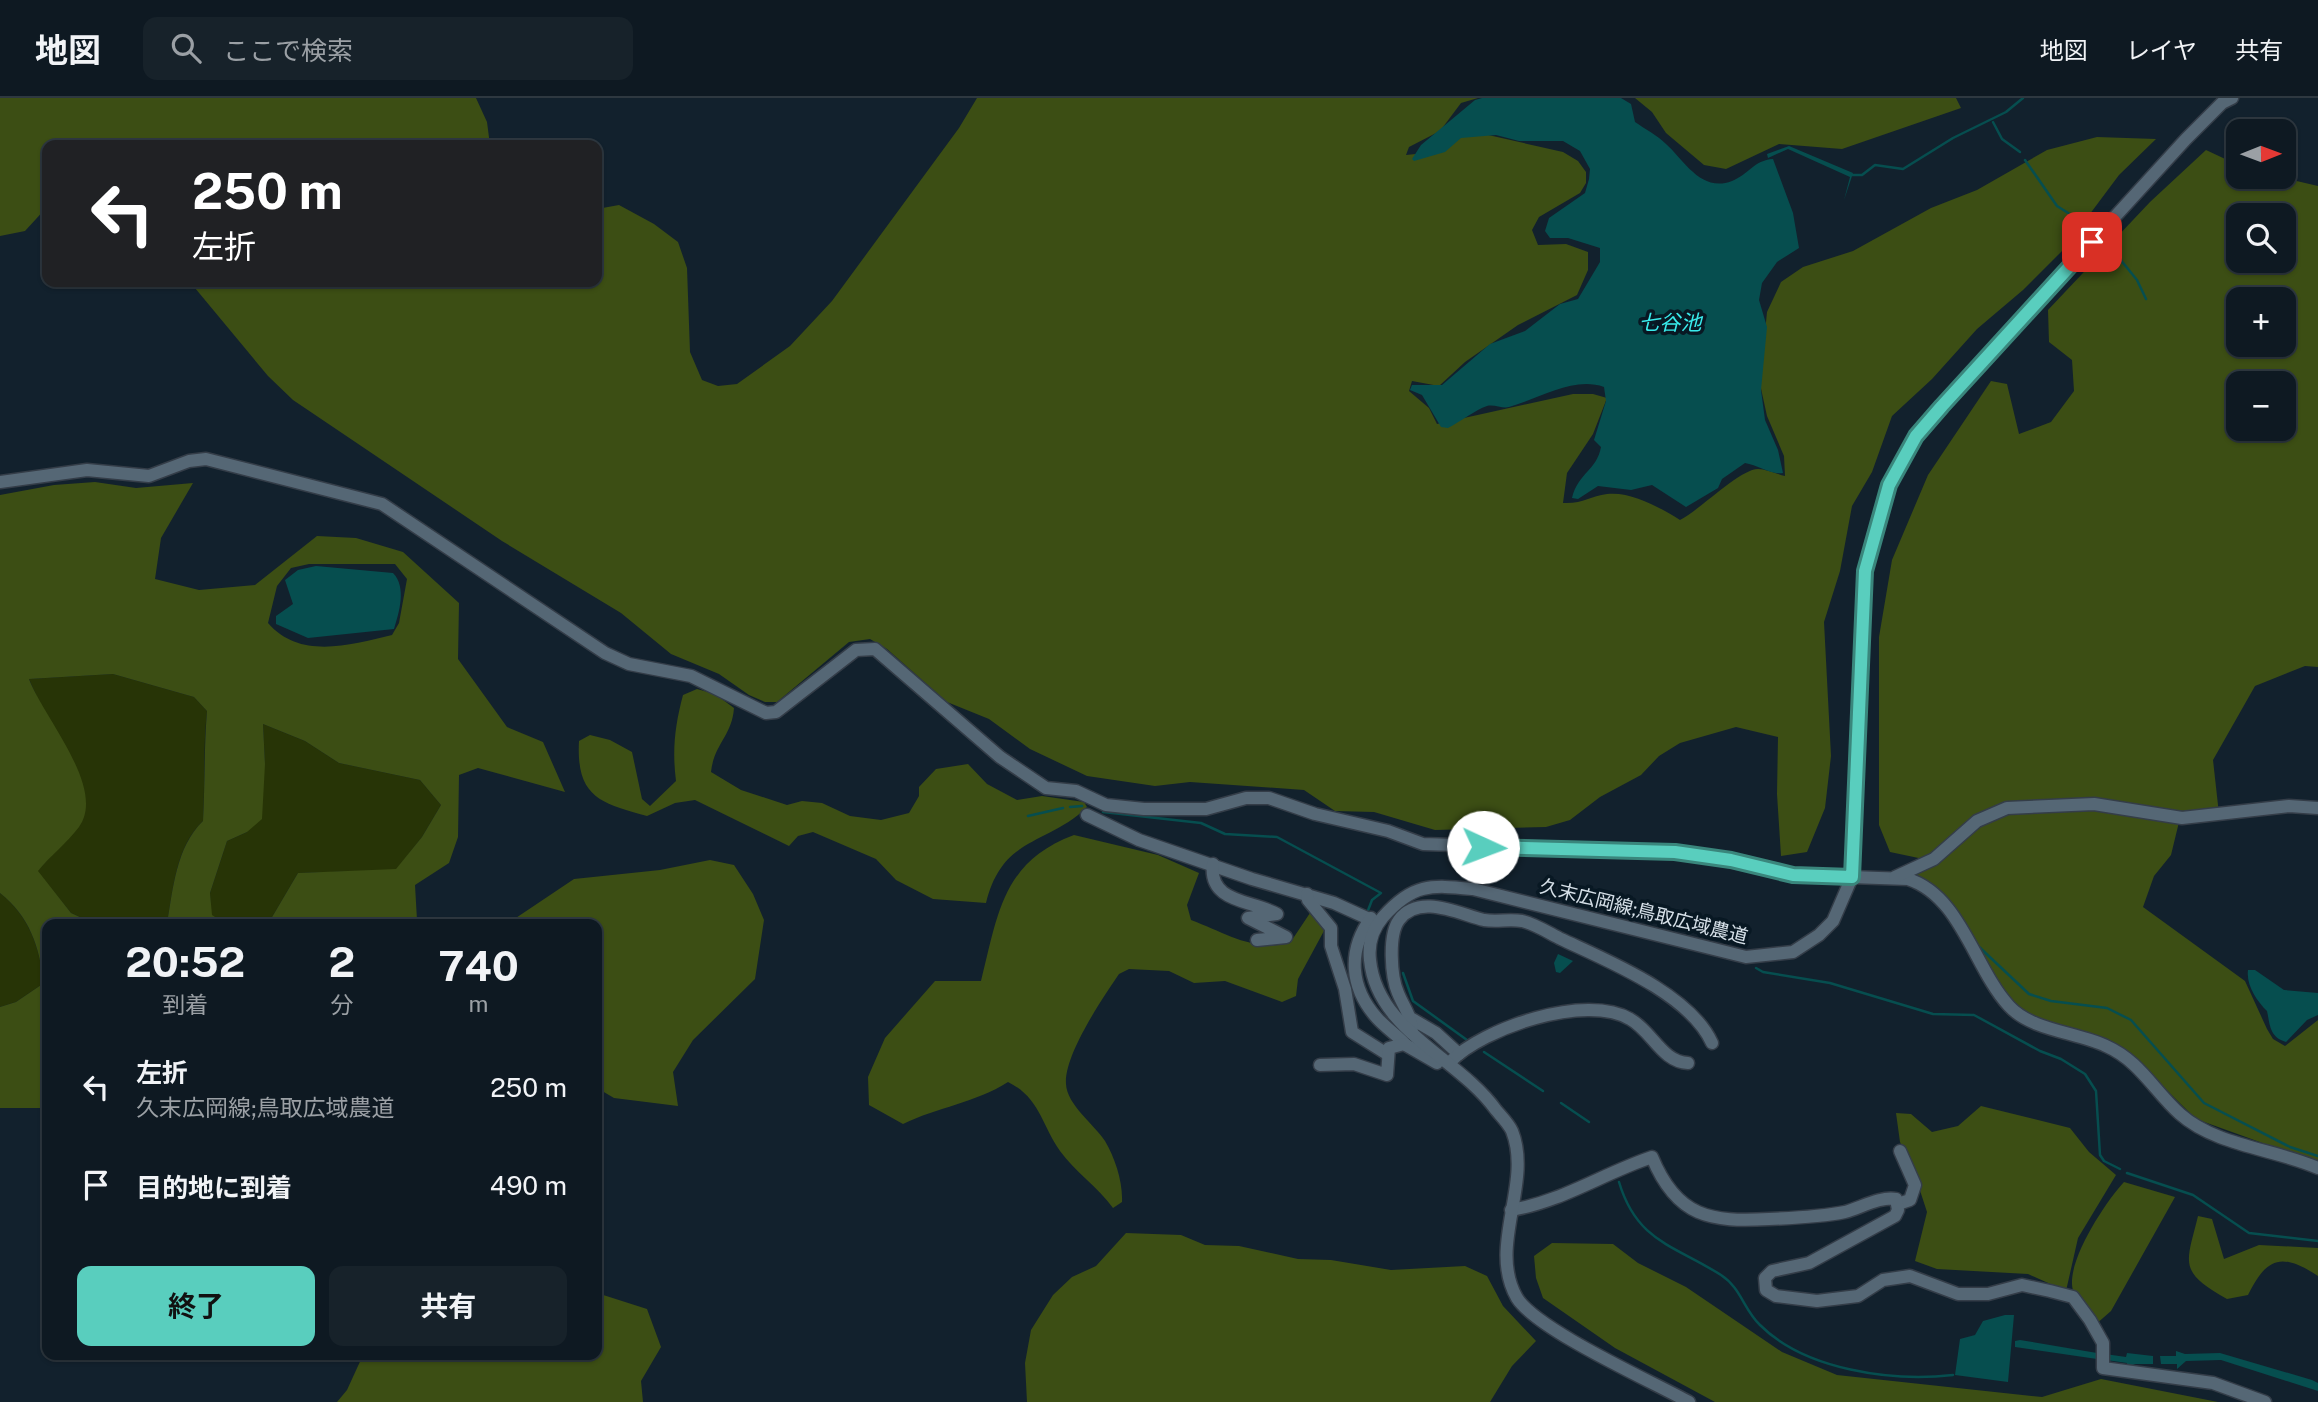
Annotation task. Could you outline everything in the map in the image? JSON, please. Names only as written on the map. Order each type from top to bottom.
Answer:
[{"type":"street","name":"久末広岡線;鳥取広域農道","points":[[1374,921],[1414,890],[1434,885],[1473,889],[1746,957],[1793,952],[1833,921],[1852,877],[1865,571],[1889,485],[1916,436],[1942,406],[2186,139],[2222,103],[2232,98]]},
{"type":"street","points":[[0,482],[87,470],[149,476],[189,461],[206,459],[382,505],[605,653],[629,664],[691,676],[766,713],[776,712],[856,650],[875,649],[1000,757],[1040,786],[1076,791],[1106,805],[1144,809],[1206,809],[1261,797],[1431,845],[1675,852],[1731,860],[1793,875],[1914,881],[1943,902],[2010,1008],[2029,1020],[2106,1045],[2130,1059],[2180,1115],[2214,1134],[2318,1168]]},
{"type":"street","points":[[1892,878],[1934,859],[1977,821],[2007,808],[2094,804],[2182,818],[2289,806],[2318,808]]},
{"type":"street","points":[[1087,815],[1139,840],[1252,879],[1307,894],[1374,921],[1370,937],[1371,978],[1380,999],[1409,1039],[1449,1060],[1491,1102],[1512,1131],[1518,1174],[1506,1253],[1518,1298],[1542,1323],[1673,1398],[1689,1402]]},
{"type":"street","points":[[1213,864],[1213,881],[1221,892],[1277,914],[1248,918],[1286,937],[1257,940]]},
{"type":"street","points":[[1307,894],[1308,900],[1331,928],[1331,946],[1345,989],[1352,1032],[1376,1044],[1387,1054]]},
{"type":"street","points":[[1449,1060],[1436,1033],[1412,1019],[1397,991],[1393,952],[1398,921],[1409,912],[1430,905],[1488,921],[1522,921],[1587,951],[1654,985],[1706,1028],[1712,1043]]},
{"type":"street","points":[[1449,1060],[1486,1038],[1548,1016],[1579,1009],[1605,1010],[1630,1018],[1673,1060],[1688,1063]]},
{"type":"street","points":[[1409,1039],[1412,1019]]},
{"type":"street","points":[[1320,1065],[1354,1064],[1387,1074],[1387,1054],[1393,1046],[1409,1039]]},
{"type":"street","points":[[1898,1204],[1910,1200],[1915,1185],[1900,1151]]},
{"type":"street","points":[[1511,1210],[1547,1203],[1602,1175],[1652,1157],[1667,1186],[1695,1212],[1711,1219],[1731,1221],[1817,1216],[1896,1199],[1898,1204],[1895,1216],[1809,1263],[1772,1271],[1765,1278],[1766,1290],[1776,1296],[1817,1301],[1858,1296],[1883,1280],[1910,1276],[1958,1294],[1988,1294],[2022,1285],[2050,1291],[2073,1297],[2090,1320],[2103,1343],[2103,1368],[2213,1383],[2265,1402]]},
{"type":"shaded area","points":[[113,674],[194,697],[207,711],[203,821],[194,831],[181,855],[168,919],[84,919],[71,913],[37,871],[80,825],[40,704],[29,679]]},
{"type":"shaded area","points":[[263,724],[305,741],[339,763],[420,780],[441,805],[422,837],[396,870],[298,873],[271,919],[218,919],[211,915],[210,893],[227,841],[247,832],[265,764]]},
{"type":"shaded area","points":[[0,893],[26,923],[36,945],[42,984],[16,1002],[0,1007]]},
{"type":"green space","points":[[0,98],[476,98],[487,122],[489,140],[42,140],[42,212],[25,231],[0,236]]},
{"type":"green space","points":[[977,98],[1478,98],[1461,103],[1440,131],[1409,147],[1406,155],[1425,153],[1445,138],[1475,132],[1563,152],[1578,161],[1586,172],[1586,183],[1580,193],[1539,217],[1532,230],[1538,245],[1566,244],[1588,252],[1588,270],[1577,295],[1518,325],[1465,362],[1439,386],[1412,381],[1409,391],[1429,408],[1437,424],[1573,394],[1593,394],[1607,398],[1593,434],[1567,473],[1563,503],[1607,494],[1626,495],[1655,506],[1680,520],[1750,471],[1761,469],[1785,476],[1784,456],[1767,416],[1760,384],[1767,312],[1781,282],[1803,267],[1853,251],[1931,208],[1977,190],[2047,150],[2097,137],[2156,139],[2119,175],[2063,250],[2023,290],[1977,329],[1932,379],[1892,416],[1872,472],[1852,506],[1840,571],[1824,622],[1831,756],[1825,808],[1807,852],[1781,856],[1777,794],[1778,737],[1736,727],[1680,743],[1659,756],[1641,775],[1600,797],[1570,820],[1546,827],[1435,830],[1374,812],[1335,811],[1304,790],[1190,782],[1155,786],[1087,776],[1030,749],[989,719],[947,702],[887,649],[870,639],[849,642],[777,702],[765,702],[749,695],[719,674],[671,654],[621,613],[502,541],[293,400],[268,376],[194,287],[602,287],[602,208],[619,205],[654,224],[678,242],[687,268],[690,352],[702,380],[718,386],[737,384],[790,346],[832,301],[959,128]]},
{"type":"green space","points":[[1635,98],[1956,98],[1961,108],[1842,149],[1779,144],[1726,169],[1704,165],[1666,133],[1652,112]]},
{"type":"green space","points":[[2206,150],[2226,159],[2226,189],[2296,189],[2296,181],[2318,186],[2318,667],[2305,666],[2255,686],[2213,760],[2219,814],[2144,809],[2120,802],[2007,805],[1928,860],[1890,852],[1879,825],[1879,637],[1892,560],[1928,475],[1991,381],[2007,384],[2019,434],[2051,422],[2074,391],[2072,360],[2049,342],[2048,310],[2150,202]]},
{"type":"green space","points":[[95,482],[136,488],[193,483],[161,538],[155,579],[199,590],[255,585],[317,536],[356,538],[403,552],[459,603],[458,659],[507,727],[543,742],[565,792],[478,768],[459,775],[458,837],[449,863],[415,885],[417,919],[271,919],[298,873],[396,869],[422,837],[441,805],[420,780],[339,763],[305,741],[263,724],[265,764],[262,819],[247,832],[227,841],[210,893],[212,915],[218,919],[168,919],[181,856],[194,831],[203,821],[207,711],[194,697],[113,674],[29,679],[70,753],[85,793],[85,811],[79,827],[38,871],[71,913],[84,919],[42,919],[42,973],[36,945],[26,922],[0,893],[0,495],[54,485]],"holes":[[[309,564],[395,564],[407,579],[399,623],[392,635],[359,643],[310,646],[281,635],[268,623],[277,586],[291,568]]]},
{"type":"green space","points":[[697,689],[715,694],[734,708],[733,718],[716,754],[711,772],[741,790],[787,805],[802,801],[822,803],[850,816],[881,820],[909,813],[919,796],[919,787],[936,769],[968,764],[987,784],[1017,800],[1042,796],[1084,802],[1087,807],[1072,820],[1015,853],[1003,865],[986,903],[933,899],[896,880],[876,859],[813,832],[798,836],[789,846],[695,800],[675,803],[647,816],[616,807],[594,795],[582,775],[579,760],[579,741],[590,735],[610,740],[632,752],[642,799],[650,806],[676,781],[674,748],[680,706],[683,695]]},
{"type":"green space","points":[[2089,806],[2179,822],[2171,855],[2154,876],[2143,907],[2245,981],[2273,1039],[2285,1046],[2318,1020],[2318,1163],[2196,1119],[2135,1059],[2032,1017],[2010,1002],[1917,876],[1917,872],[1993,815]]},
{"type":"green space","points":[[1074,835],[1158,855],[1199,873],[1187,905],[1191,920],[1228,935],[1264,945],[1290,943],[1310,913],[1317,916],[1325,929],[1298,979],[1296,996],[1282,1002],[1225,981],[1194,983],[1169,971],[1129,969],[1119,974],[1077,1043],[1067,1072],[1066,1084],[1071,1099],[1105,1141],[1115,1162],[1120,1178],[1122,1202],[1113,1208],[1060,1151],[1034,1104],[1019,1088],[1008,1082],[983,1095],[903,1124],[869,1105],[868,1077],[885,1038],[935,981],[981,981],[999,912],[1017,875],[1050,846]]},
{"type":"green space","points":[[710,860],[734,865],[753,894],[764,920],[755,979],[693,1040],[673,1072],[678,1106],[614,1098],[602,1091],[602,919],[514,919],[574,879],[660,870]]},
{"type":"green space","points":[[42,984],[42,1108],[0,1108],[0,1007],[16,1002]]},
{"type":"green space","points":[[1981,1106],[2070,1128],[2089,1152],[2116,1175],[2078,1238],[2066,1291],[2028,1274],[1937,1269],[1915,1261],[1927,1212],[1913,1169],[1900,1142],[1896,1113],[1911,1114],[1932,1132],[1958,1126]]},
{"type":"green space","points":[[2124,1182],[2175,1197],[2111,1311],[2095,1325],[2074,1293],[2074,1267],[2097,1219]]},
{"type":"green space","points":[[2198,1216],[2212,1219],[2224,1259],[2259,1245],[2318,1248],[2318,1276],[2294,1263],[2276,1262],[2262,1273],[2248,1295],[2227,1299],[2200,1281],[2190,1265],[2189,1256]]},
{"type":"green space","points":[[1126,1233],[1181,1235],[1205,1245],[1239,1246],[1298,1259],[1331,1260],[1391,1270],[1465,1266],[1487,1276],[1503,1306],[1536,1341],[1512,1366],[1490,1402],[1027,1402],[1025,1363],[1031,1330],[1053,1295],[1072,1277],[1096,1266]]},
{"type":"green space","points":[[1552,1243],[1613,1244],[1638,1263],[1686,1287],[1782,1352],[1837,1375],[2042,1397],[2101,1379],[2218,1402],[1715,1402],[1615,1348],[1543,1298],[1536,1278],[1534,1256]]},
{"type":"green space","points":[[602,1295],[647,1309],[661,1347],[641,1381],[643,1402],[337,1402],[347,1390],[361,1360],[602,1360]]},
{"type":"water","name":"七谷池","points":[[1621,98],[1631,104],[1635,122],[1662,141],[1694,173],[1711,183],[1732,181],[1761,162],[1773,159],[1793,213],[1799,248],[1777,262],[1762,283],[1759,300],[1767,327],[1761,390],[1765,420],[1778,450],[1783,473],[1774,473],[1745,463],[1722,479],[1718,488],[1686,507],[1652,485],[1631,490],[1598,486],[1578,499],[1572,498],[1578,483],[1599,455],[1601,447],[1594,440],[1606,401],[1604,387],[1580,384],[1509,407],[1487,406],[1448,428],[1441,427],[1422,395],[1410,390],[1412,385],[1442,385],[1490,344],[1525,331],[1560,304],[1578,299],[1600,262],[1600,248],[1568,238],[1550,238],[1545,231],[1549,218],[1585,193],[1589,179],[1590,169],[1580,151],[1563,141],[1519,141],[1496,135],[1461,138],[1445,152],[1414,161],[1412,159],[1421,145],[1475,100]]},
{"type":"water","points":[[1789,146],[1853,173],[1844,200],[1850,177],[1788,149],[1768,158],[1767,154]]},
{"type":"water","points":[[316,566],[393,573],[401,593],[394,629],[308,638],[276,624],[276,616],[293,604],[285,580],[298,570]]},
{"type":"water","points":[[1558,954],[1573,961],[1560,973],[1556,972],[1554,963]]},
{"type":"water","points":[[2248,970],[2255,970],[2284,990],[2318,993],[2318,1015],[2307,1020],[2286,1042],[2280,1040],[2273,1033],[2267,1011],[2253,992]]},
{"type":"water","points":[[2014,1315],[2008,1382],[1955,1375],[1960,1339],[1975,1335],[1983,1321]]},
{"type":"water","points":[[2015,1341],[2097,1353],[2097,1359],[2015,1347]]},
{"type":"water","points":[[2176,1351],[2185,1354],[2220,1353],[2312,1380],[2318,1383],[2318,1391],[2221,1360],[2186,1361],[2177,1369],[2177,1364],[2161,1364],[2160,1356],[2176,1356]]},
{"type":"water","points":[[2127,1353],[2153,1356],[2153,1364],[2135,1364],[2127,1368],[2127,1363],[2106,1360],[2105,1354],[2126,1357]]},
{"type":"waterway","points":[[1851,175],[1862,175],[1875,165],[1903,169],[1953,138],[2006,112],[2023,98]]},
{"type":"waterway","points":[[1993,122],[2002,139],[2020,152]]},
{"type":"waterway","points":[[2025,160],[2057,206],[2081,221]]},
{"type":"waterway","points":[[2111,248],[2137,280],[2146,299]]},
{"type":"waterway","points":[[1070,807],[1082,806]]},
{"type":"waterway","points":[[1028,816],[1063,808]]},
{"type":"waterway","points":[[1103,812],[1201,823],[1225,834],[1277,837],[1381,893],[1372,900],[1367,913]]},
{"type":"waterway","points":[[1976,944],[2029,994],[2051,1001],[2107,1008],[2131,1020],[2204,1103],[2290,1147],[2318,1156]]},
{"type":"waterway","points":[[1756,968],[1763,972],[1830,983],[1933,1014],[1974,1015],[2040,1051],[2061,1059],[2085,1074],[2096,1091],[2100,1155],[2104,1161],[2120,1169]]},
{"type":"waterway","points":[[1403,973],[1413,1001],[1467,1040]]},
{"type":"waterway","points":[[1484,1052],[1543,1091]]},
{"type":"waterway","points":[[1561,1103],[1589,1122]]},
{"type":"waterway","points":[[2127,1173],[2193,1195],[2249,1233],[2318,1241]]},
{"type":"waterway","points":[[1619,1182],[1636,1218],[1647,1230],[1659,1240],[1728,1280],[1760,1325],[1801,1353],[1850,1369],[1877,1374],[1929,1377],[1953,1375]]},
{"type":"route","points":[[1483,847],[1675,852],[1731,860],[1793,875],[1852,877],[1865,571],[1889,485],[1916,436],[2092,242]]}]
